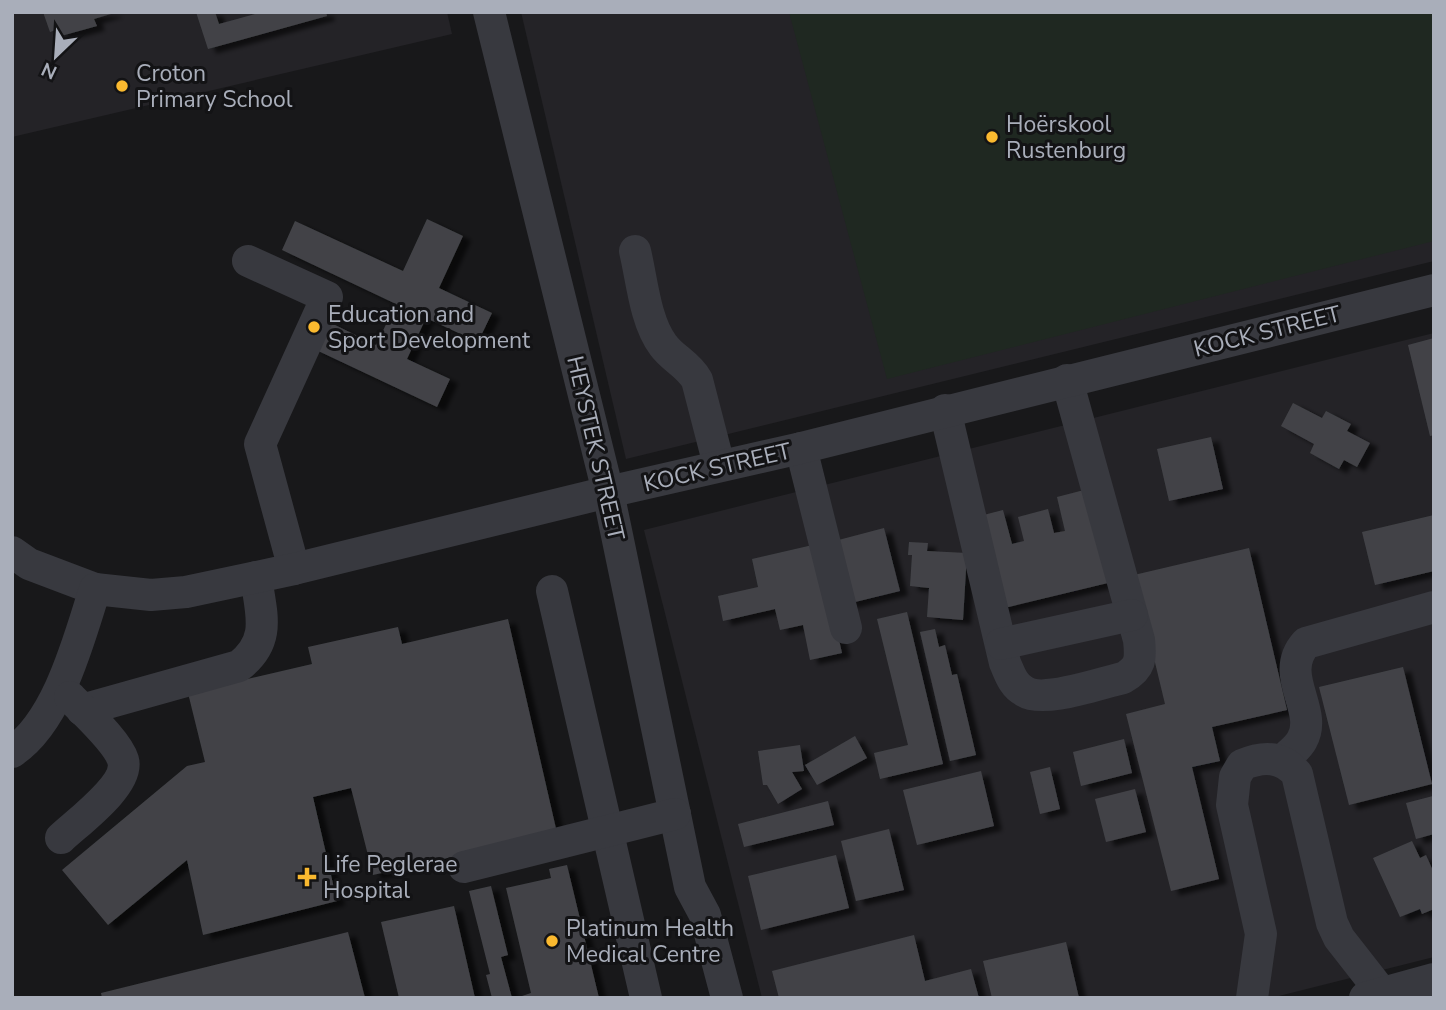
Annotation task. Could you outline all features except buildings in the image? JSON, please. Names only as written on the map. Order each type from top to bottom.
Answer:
[{"type":"street","name":"HEYSTEK STREET","points":[[489,12],[608,492],[690,887],[705,915],[727,998]]},
{"type":"street","points":[[635,251],[656,336],[665,349],[690,367],[697,380],[719,466]]},
{"type":"street","points":[[248,261],[327,297],[260,444],[294,569]]},
{"type":"street","name":"KOCK STREET","points":[[12,552],[29,564],[95,589],[151,595],[186,592],[294,569],[801,448],[1434,290]]},
{"type":"street","points":[[945,410],[1001,644],[1013,682],[1025,692],[1039,696],[1123,678],[1134,671],[1141,659],[1132,615],[1067,380]]},
{"type":"street","points":[[801,448],[846,628]]},
{"type":"street","points":[[82,710],[239,666],[253,655],[261,640],[257,577]]},
{"type":"street","points":[[12,752],[39,724],[60,686],[74,656],[95,589]]},
{"type":"street","points":[[552,591],[646,998]]},
{"type":"street","points":[[1283,761],[1302,740],[1305,728],[1294,668],[1298,651],[1306,643],[1434,607]]},
{"type":"street","points":[[1001,644],[1132,615]]},
{"type":"street","points":[[60,686],[114,746],[123,758],[124,771],[118,784],[61,838]]},
{"type":"street","points":[[1252,998],[1261,934],[1232,805],[1232,789],[1242,765],[1269,758],[1291,766],[1301,783],[1336,930],[1373,995],[1434,979]]},
{"type":"street","points":[[464,867],[675,814]]},
{"type":"street","name":"HEYSTEK STREET","points":[[690,887],[687,920],[705,998]]},
{"type":"shaded area","name":"Croton Primary School","points":[[12,12],[447,12],[452,34],[12,137]]},
{"type":"shaded area","name":"Hoërskool Rustenburg","points":[[521,12],[1434,12],[1434,261],[626,459]]},
{"type":"shaded area","points":[[789,12],[1434,12],[1434,241],[887,379]]},
{"type":"shaded area","points":[[1434,333],[1434,957],[1271,998],[762,998],[644,530]]},
{"type":"place","name":"Croton Primary School","points":[[122,86]]},
{"type":"place","name":"Hoërskool Rustenburg","points":[[992,137]]},
{"type":"place","name":"Education and Sport Development","points":[[314,327]]},
{"type":"place","name":"Life Peglerae Hospital","points":[[307,877]]},
{"type":"place","name":"Platinum Health Medical Centre","points":[[552,941]]}]
